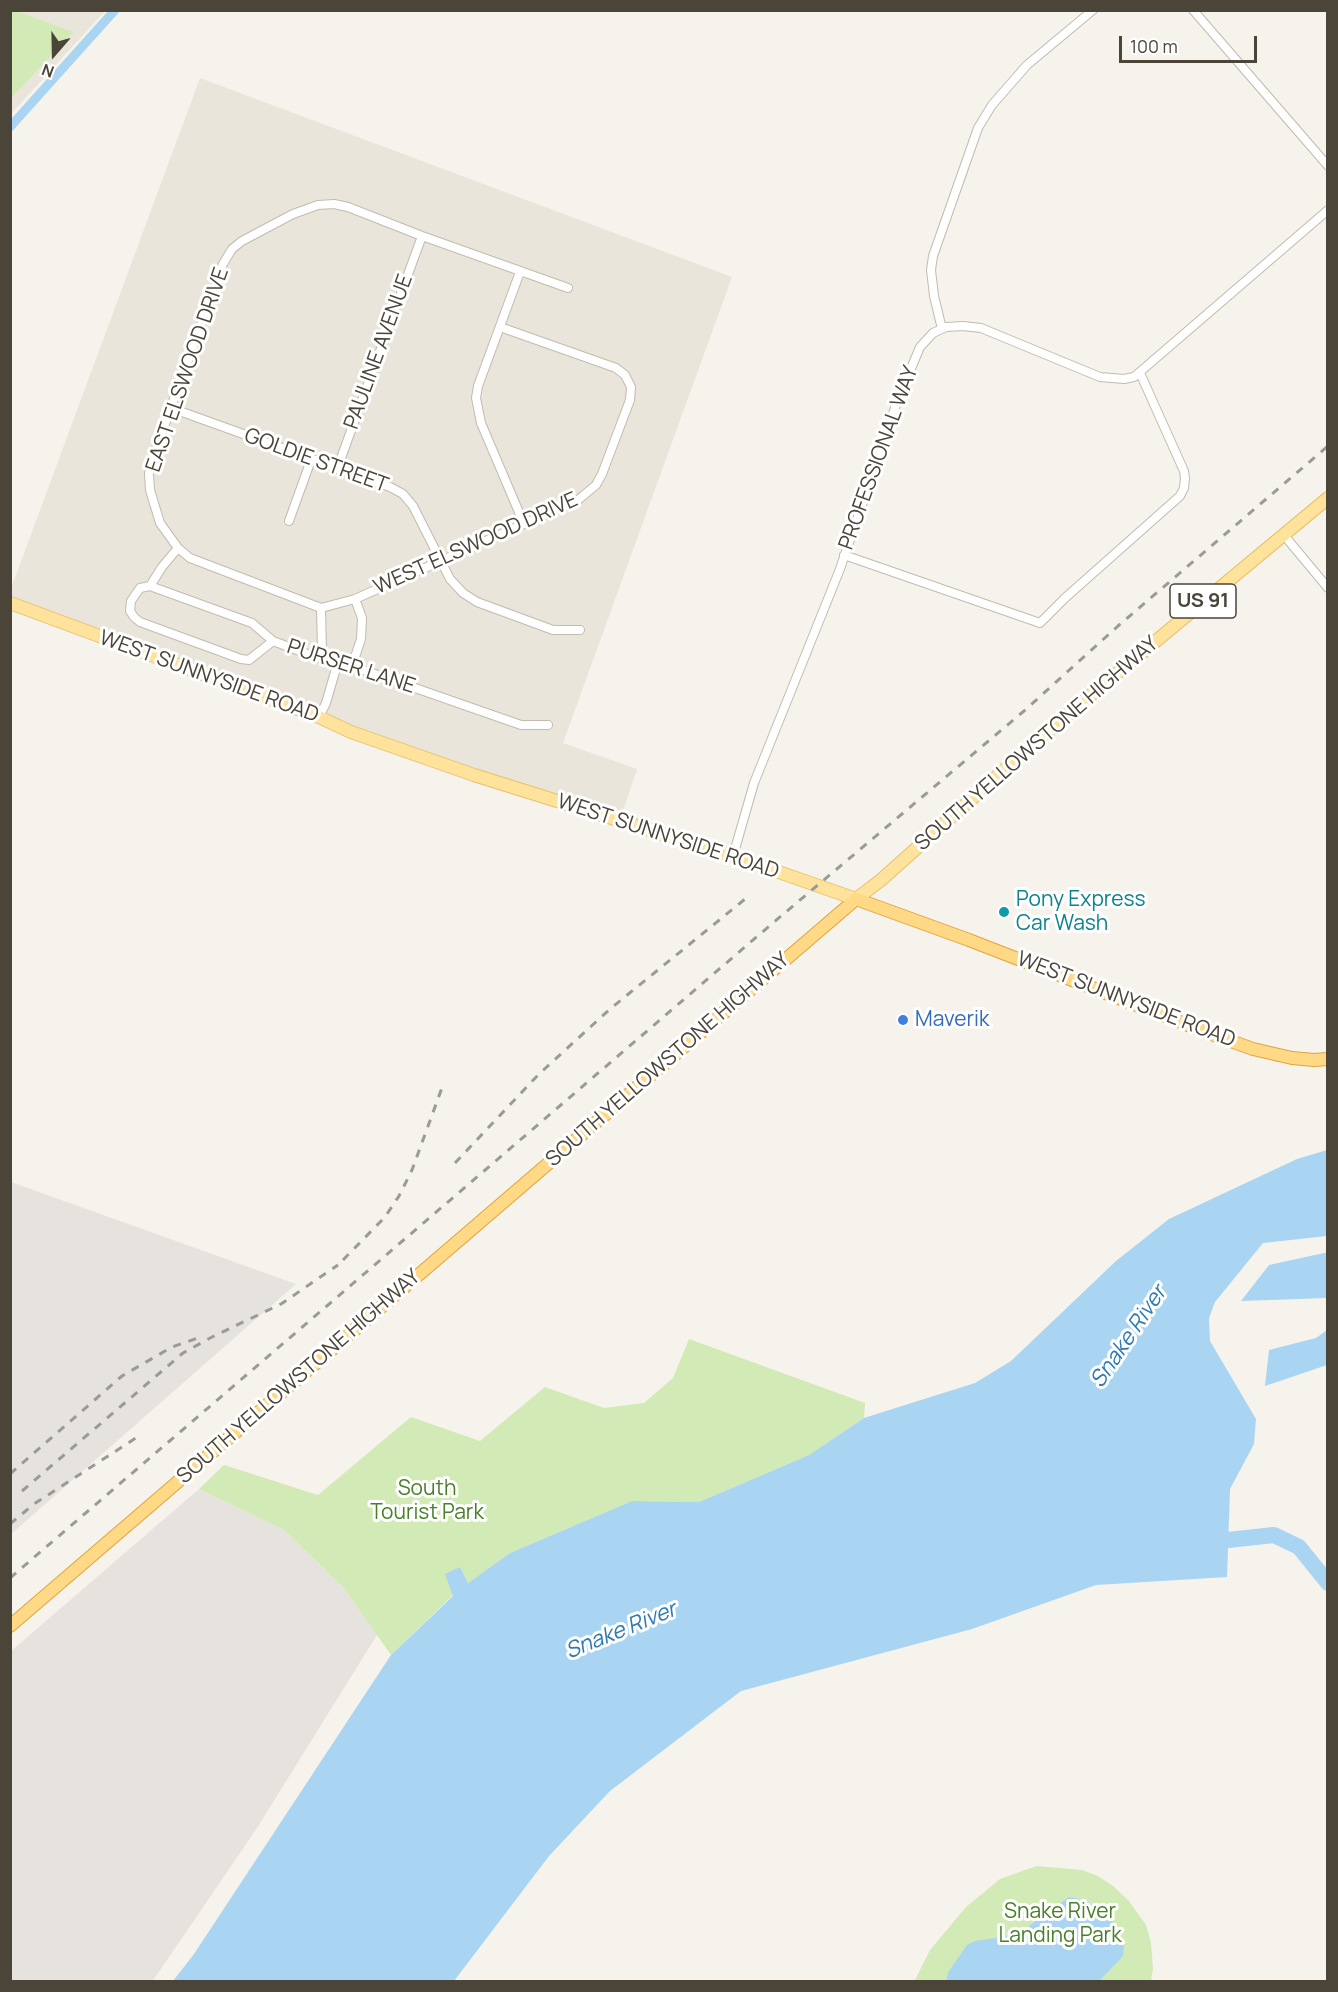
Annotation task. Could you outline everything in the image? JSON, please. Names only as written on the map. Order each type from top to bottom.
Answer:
[{"type":"highway","name":"WEST SUNNYSIDE ROAD","points":[[856,899],[1005,953],[1253,1049],[1292,1058],[1328,1059]]},
{"type":"highway","name":"SOUTH YELLOWSTONE HIGHWAY","points":[[10,1626],[856,899]]},
{"type":"main road","name":"SOUTH YELLOWSTONE HIGHWAY","points":[[856,899],[1012,762],[1328,498]]},
{"type":"main road","name":"WEST SUNNYSIDE ROAD","points":[[10,603],[319,717],[351,732],[474,775],[733,856],[856,899]]},
{"type":"street","points":[[1093,10],[1027,65],[992,105],[978,128],[933,256],[931,270],[934,296],[942,329],[963,326],[981,328],[1100,377],[1124,379],[1140,374],[1328,210]]},
{"type":"street","points":[[1194,10],[1328,166]]},
{"type":"street","name":"EAST ELSWOOD DRIVE","points":[[321,608],[190,558],[178,548],[160,523],[150,490],[153,457],[223,264],[232,249],[242,241],[293,214],[318,205],[334,204],[358,210],[422,236],[568,288]]},
{"type":"street","name":"PAULINE AVENUE","points":[[337,469],[422,236]]},
{"type":"street","points":[[520,272],[478,386],[476,398],[481,423],[524,524]]},
{"type":"street","name":"WEST ELSWOOD DRIVE","points":[[355,599],[578,500],[596,484],[602,474],[630,400],[631,387],[625,375],[615,368],[500,327]]},
{"type":"street","name":"PROFESSIONAL WAY","points":[[733,856],[754,783],[844,555],[897,402],[920,347],[933,333],[942,329]]},
{"type":"street","points":[[844,555],[1040,623],[1180,496],[1184,488],[1184,471],[1140,374]]},
{"type":"street","name":"GOLDIE STREET","points":[[171,408],[403,494],[413,506],[450,579],[463,593],[477,602],[553,630],[580,630]]},
{"type":"street","points":[[289,521],[311,460]]},
{"type":"street","points":[[1283,534],[1328,588]]},
{"type":"street","points":[[178,548],[150,586],[252,623],[273,641]]},
{"type":"street","name":"PURSER LANE","points":[[150,586],[140,588],[131,602],[130,611],[140,622],[241,659],[249,660],[273,641],[337,665],[352,666],[521,725],[548,725]]},
{"type":"street","points":[[319,717],[326,703],[337,665],[322,651],[321,608],[355,599],[362,618],[361,639],[352,666]]},
{"type":"shaded area","points":[[11,11],[105,11],[11,114]]},
{"type":"shaded area","points":[[200,78],[732,277],[563,743],[637,769],[620,820],[474,775],[11,603],[10,591]]},
{"type":"shaded area","points":[[10,1182],[296,1284],[11,1534]]},
{"type":"shaded area","points":[[199,1489],[284,1530],[343,1587],[377,1635],[257,1828],[152,1982],[11,1981],[10,1652]]},
{"type":"green space","points":[[11,10],[73,32],[11,98]]},
{"type":"green space","name":"South Tourist Park","points":[[689,1339],[865,1403],[864,1418],[809,1455],[699,1502],[632,1501],[510,1553],[468,1583],[460,1567],[446,1574],[453,1595],[391,1655],[343,1587],[284,1530],[199,1489],[224,1465],[318,1495],[411,1417],[480,1441],[545,1387],[604,1408],[644,1403],[673,1378]]},
{"type":"green space","name":"Snake River Landing Park","points":[[1037,1866],[1082,1870],[1098,1876],[1129,1901],[1146,1925],[1151,1942],[1153,1969],[1151,1981],[914,1982],[930,1950],[966,1907],[1000,1879]]},
{"type":"water","points":[[1327,1150],[1327,1236],[1263,1243],[1215,1302],[1209,1318],[1210,1341],[1256,1419],[1254,1444],[1230,1489],[1227,1577],[1096,1585],[972,1629],[741,1691],[610,1791],[549,1856],[454,1981],[173,1981],[194,1954],[391,1655],[453,1596],[445,1574],[460,1567],[468,1583],[510,1553],[632,1501],[699,1502],[809,1455],[864,1418],[975,1383],[1011,1361],[1116,1261],[1169,1219],[1297,1159]]},
{"type":"water","points":[[1327,1253],[1327,1298],[1241,1301],[1269,1265]]},
{"type":"water","points":[[1327,1330],[1327,1365],[1265,1386],[1269,1350],[1316,1338]]},
{"type":"water","points":[[1069,1897],[1085,1900],[1107,1915],[1118,1930],[1124,1947],[1123,1956],[1099,1981],[946,1981],[949,1971],[967,1945],[975,1941],[1009,1936],[1022,1931]]},
{"type":"waterway","points":[[10,127],[115,10]]},
{"type":"waterway","name":"Snake River","points":[[1205,1536],[1228,1540],[1274,1535],[1299,1547],[1328,1583]]},
{"type":"railway","points":[[10,1578],[774,922],[1024,711],[1118,626],[1328,446]]},
{"type":"railway","points":[[455,1163],[538,1075],[610,1009],[750,895]]},
{"type":"railway","points":[[343,1260],[385,1217],[399,1196],[412,1170],[443,1085]]},
{"type":"railway","points":[[22,1491],[183,1353],[281,1304],[338,1265]]},
{"type":"railway","points":[[10,1474],[122,1376],[172,1347],[198,1338]]},
{"type":"railway","points":[[10,1524],[34,1504],[139,1436]]},
{"type":"place","name":"Pony Express Car Wash","points":[[1004,912]]},
{"type":"place","name":"Maverik","points":[[903,1020]]}]
